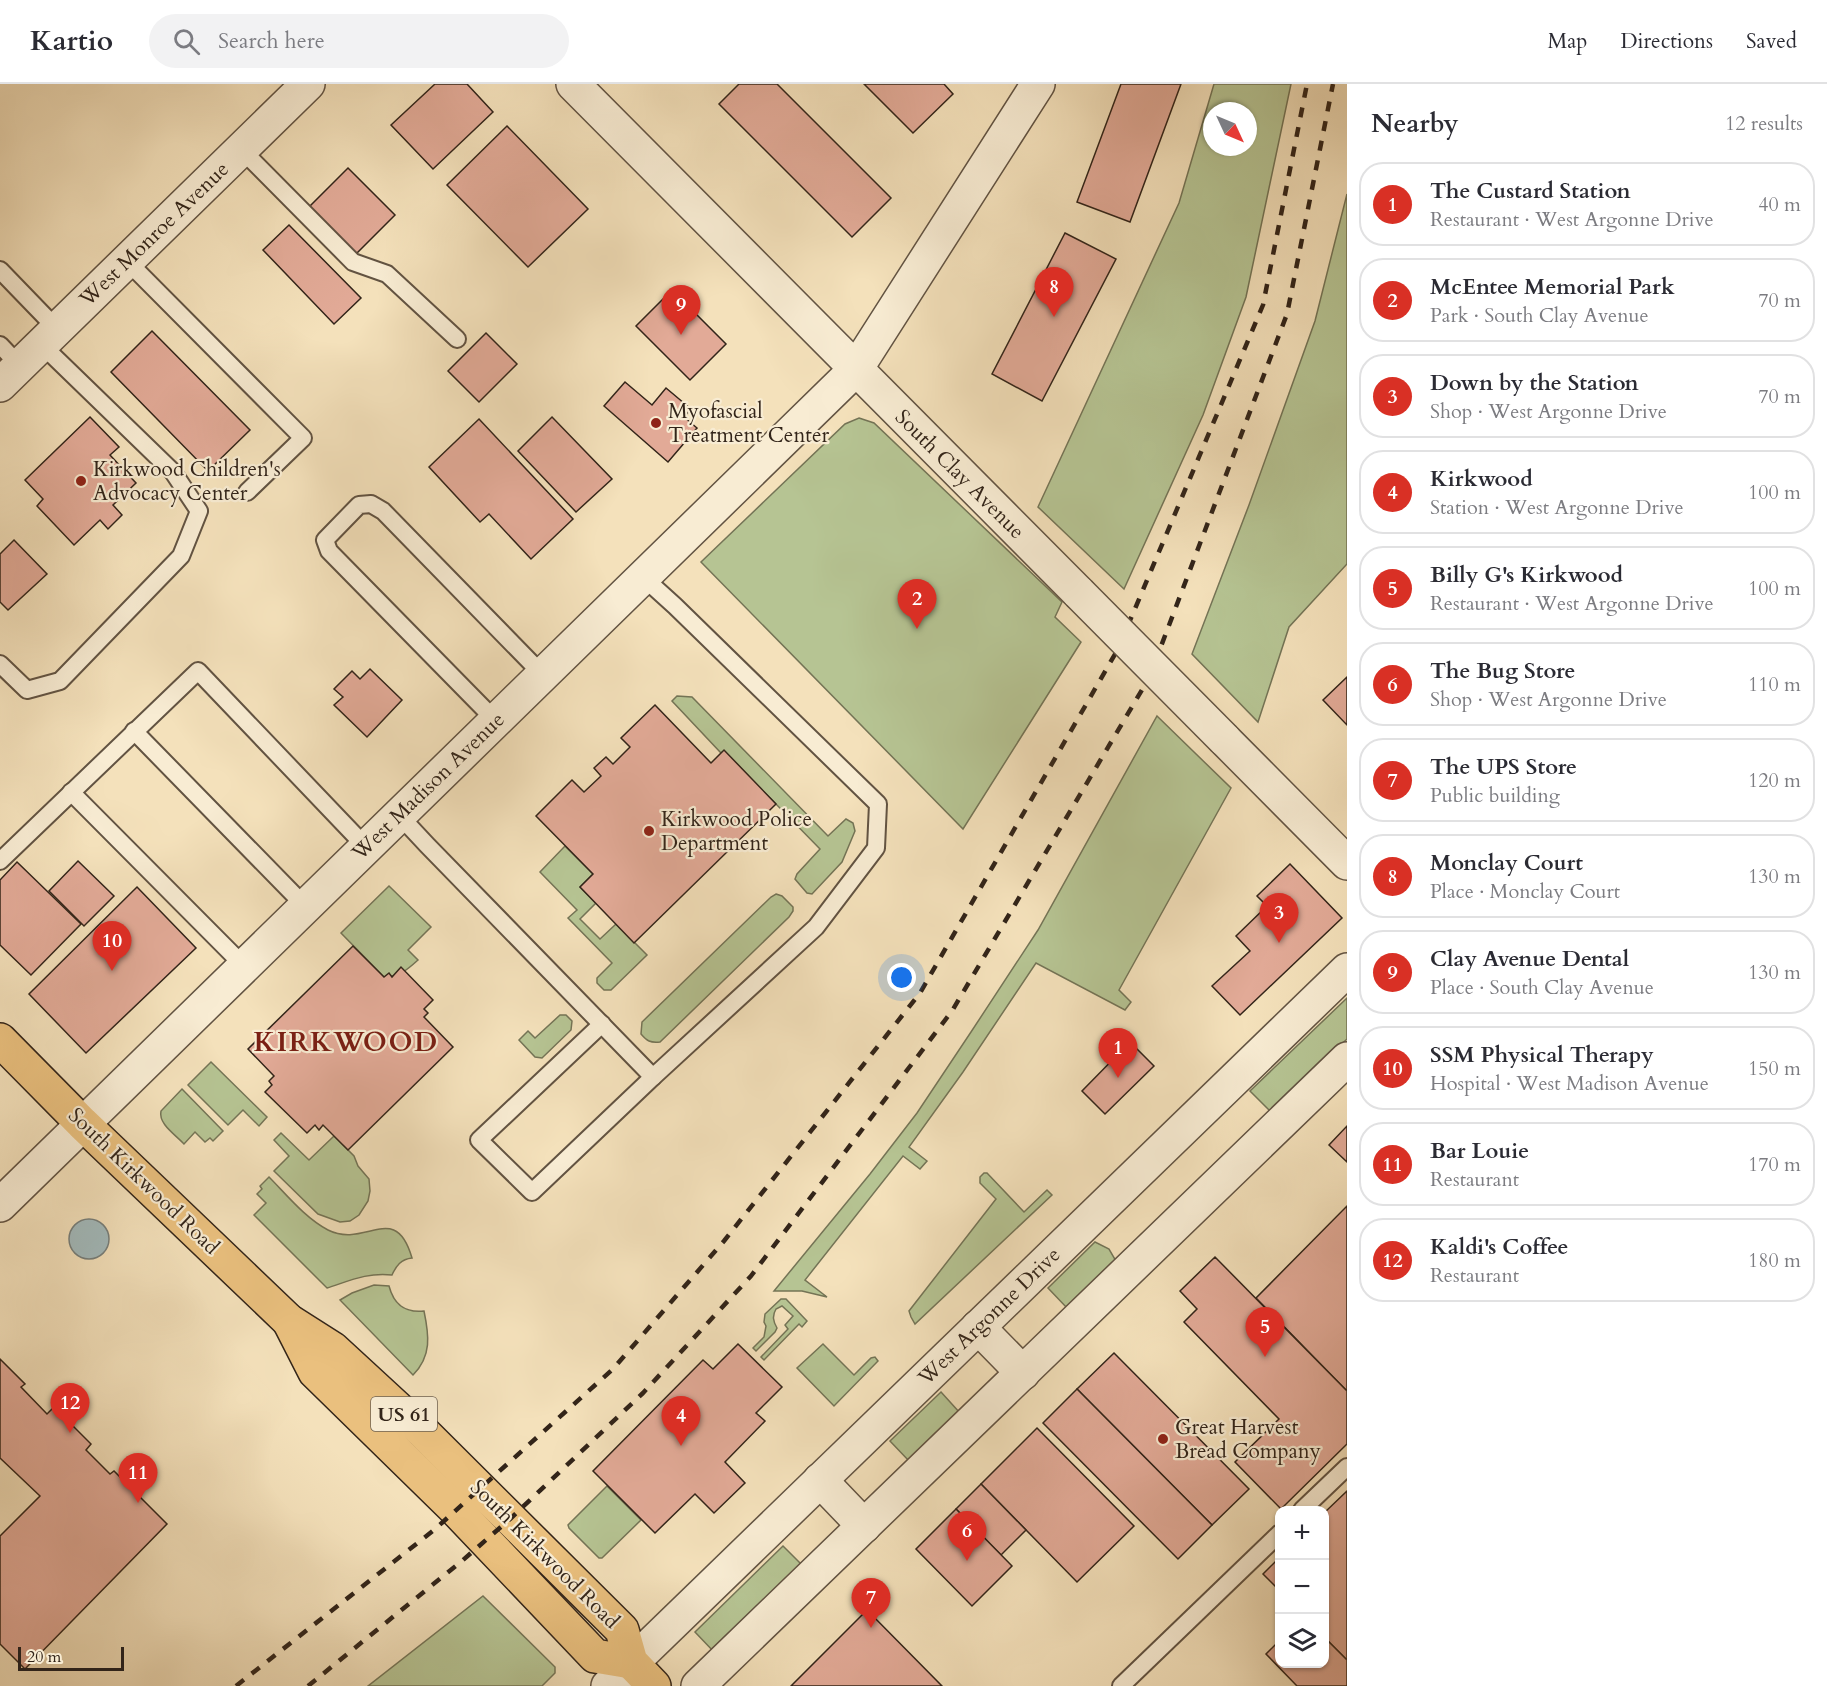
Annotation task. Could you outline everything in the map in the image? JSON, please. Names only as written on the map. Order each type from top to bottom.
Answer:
[{"type":"main road","name":"South Kirkwood Road","points":[[0,1040],[82,1123],[289,1321],[333,1349],[422,1431],[622,1630],[631,1662]]},
{"type":"main road","name":"US 61","points":[[631,1662],[654,1686]]},
{"type":"street","name":"West Monroe Avenue","points":[[24,354],[126,261],[308,84]]},
{"type":"street","name":"South Clay Avenue","points":[[573,84],[1347,863]]},
{"type":"street","name":"West Madison Avenue","points":[[0,1205],[856,369],[1038,84]]},
{"type":"street","name":"West Argonne Drive","points":[[608,1686],[1347,970]]},
{"type":"street","points":[[698,1686],[1347,1059]]},
{"type":"street","points":[[978,1327],[1023,1372]]},
{"type":"street","points":[[820,1480],[864,1526]]},
{"type":"lane","points":[[241,149],[353,262],[387,274],[458,339]]},
{"type":"lane","points":[[126,261],[303,438],[248,492]]},
{"type":"lane","points":[[0,270],[24,354],[173,472],[199,511],[181,556],[60,681],[27,690],[0,664]]},
{"type":"lane","points":[[495,720],[329,551],[325,540],[359,505],[371,504],[383,511],[542,674]]},
{"type":"lane","points":[[602,1024],[479,1140],[532,1192],[816,927],[876,849],[878,804],[675,606],[642,577]]},
{"type":"lane","points":[[0,861],[198,671],[366,847]]},
{"type":"lane","points":[[134,731],[305,906]]},
{"type":"lane","points":[[71,792],[244,966]]},
{"type":"lane","points":[[399,814],[653,1077]]},
{"type":"lane","points":[[1306,1506],[1347,1467]]},
{"type":"lane","points":[[1121,1686],[1275,1538]]},
{"type":"green space","points":[[1214,84],[1291,84],[1246,297],[1203,415],[1124,589],[1038,507],[1179,203],[1203,121],[1203,156],[1257,156],[1257,102],[1209,102]]},
{"type":"green space","points":[[1347,194],[1347,564],[1289,627],[1258,722],[1192,654],[1249,505],[1315,321]]},
{"type":"green space","points":[[859,418],[874,423],[1062,602],[1055,617],[1081,642],[963,829],[701,562],[845,424]]},
{"type":"green space","points":[[677,696],[692,697],[828,836],[846,819],[853,823],[855,831],[842,862],[812,894],[807,893],[795,879],[820,849],[724,751],[721,753],[672,701]]},
{"type":"green space","points":[[1157,716],[1231,788],[1119,990],[1131,1002],[1125,1010],[1036,963],[963,1072],[909,1147],[927,1161],[920,1169],[903,1156],[805,1280],[827,1297],[802,1291],[774,1291],[917,1113],[971,1032],[1038,930]]},
{"type":"green space","points":[[565,846],[593,874],[580,887],[596,903],[580,919],[600,939],[616,924],[647,955],[611,990],[604,990],[597,983],[597,978],[612,963],[568,918],[577,910],[540,872]]},
{"type":"green space","points":[[389,886],[431,927],[408,950],[418,960],[403,972],[384,977],[341,933]]},
{"type":"green space","points":[[776,894],[782,896],[793,907],[789,917],[660,1042],[651,1042],[645,1038],[641,1034],[642,1022]]},
{"type":"green space","points":[[1347,998],[1347,1039],[1270,1111],[1250,1091]]},
{"type":"green space","points":[[560,1015],[566,1015],[572,1021],[571,1030],[542,1058],[535,1057],[519,1040],[528,1031],[535,1038]]},
{"type":"green space","points":[[211,1062],[267,1117],[259,1126],[243,1110],[228,1125],[188,1085]]},
{"type":"green space","points":[[182,1089],[223,1131],[213,1141],[210,1138],[205,1142],[195,1132],[184,1144],[162,1120],[161,1111]]},
{"type":"green space","points":[[281,1133],[309,1160],[334,1136],[354,1156],[358,1166],[369,1179],[368,1201],[359,1215],[350,1221],[340,1222],[318,1214],[274,1171],[289,1156],[274,1140]]},
{"type":"green space","points":[[987,1173],[1024,1212],[1047,1190],[1052,1195],[915,1324],[909,1311],[996,1199],[980,1183],[980,1177]]},
{"type":"green space","points":[[269,1177],[304,1212],[328,1230],[342,1234],[378,1229],[397,1232],[405,1241],[412,1258],[399,1264],[392,1275],[367,1276],[327,1288],[254,1215],[266,1203],[257,1194],[262,1189],[260,1186]]},
{"type":"green space","points":[[1095,1242],[1109,1249],[1116,1261],[1067,1308],[1048,1288]]},
{"type":"green space","points":[[374,1285],[389,1286],[397,1303],[406,1309],[424,1311],[428,1345],[419,1368],[413,1375],[340,1300]]},
{"type":"green space","points":[[781,1299],[786,1299],[807,1321],[802,1327],[799,1324],[764,1360],[761,1357],[788,1329],[785,1325],[793,1316],[782,1306],[776,1309],[774,1321],[777,1328],[775,1332],[756,1351],[753,1348],[764,1337],[765,1314]]},
{"type":"green space","points":[[823,1344],[854,1375],[871,1358],[875,1357],[878,1361],[834,1406],[797,1368]]},
{"type":"green space","points":[[941,1392],[960,1413],[909,1461],[890,1441]]},
{"type":"green space","points":[[607,1486],[641,1520],[602,1558],[599,1558],[568,1525]]},
{"type":"green space","points":[[783,1546],[803,1566],[714,1652],[695,1632]]},
{"type":"green space","points":[[483,1596],[555,1667],[555,1673],[542,1686],[368,1686]]},
{"type":"water","points":[[89,1219],[103,1225],[109,1239],[103,1253],[89,1259],[75,1253],[69,1239],[75,1225]]},
{"type":"building","points":[[435,84],[467,84],[493,112],[433,169],[391,125]]},
{"type":"building","points":[[739,84],[777,84],[891,198],[852,237],[719,104]]},
{"type":"building","points":[[864,84],[944,84],[953,94],[913,133]]},
{"type":"building","points":[[1121,84],[1181,84],[1130,222],[1077,202]]},
{"type":"building","points":[[507,126],[588,209],[528,267],[447,185]]},
{"type":"building","points":[[348,168],[395,215],[355,255],[308,208]]},
{"type":"building","points":[[289,225],[361,298],[334,324],[263,250]]},
{"type":"building","points":[[1065,233],[1116,259],[1042,401],[992,374]]},
{"type":"building","points":[[672,290],[726,344],[690,380],[636,326]]},
{"type":"building","points":[[152,331],[250,430],[208,471],[111,372]]},
{"type":"building","points":[[486,333],[517,364],[479,402],[448,371]]},
{"type":"building","name":"Myofascial Treatment Center","points":[[625,382],[652,405],[666,388],[691,409],[684,417],[697,428],[668,462],[604,406]]},
{"type":"building","name":"Kirkwood Children's Advocacy Center","points":[[90,417],[119,447],[110,455],[136,483],[113,505],[122,515],[108,529],[100,520],[74,545],[37,506],[43,499],[25,480]]},
{"type":"building","points":[[552,417],[612,479],[576,512],[518,451]]},
{"type":"building","points":[[479,419],[573,519],[531,559],[489,514],[480,522],[429,467]]},
{"type":"building","points":[[14,540],[47,574],[8,610],[0,602],[0,554]]},
{"type":"building","points":[[370,669],[402,700],[367,737],[334,705],[343,697],[334,689],[352,671],[360,679]]},
{"type":"building","points":[[1347,677],[1347,725],[1323,700]]},
{"type":"building","name":"Kirkwood Police Department","points":[[655,705],[711,763],[724,750],[776,804],[634,943],[580,887],[593,874],[536,816],[572,780],[584,792],[601,776],[594,768],[606,757],[613,764],[630,747],[621,738]]},
{"type":"building","points":[[78,861],[114,896],[84,926],[49,891]]},
{"type":"building","points":[[17,862],[81,924],[31,975],[0,945],[0,880]]},
{"type":"building","points":[[1290,864],[1342,918],[1240,1015],[1212,986],[1250,951],[1236,936],[1267,906],[1257,896]]},
{"type":"building","points":[[137,887],[196,948],[86,1053],[29,994]]},
{"type":"building","points":[[353,946],[384,977],[389,973],[392,977],[401,967],[433,1000],[424,1009],[428,1013],[424,1017],[453,1047],[348,1150],[323,1125],[319,1130],[315,1125],[307,1133],[265,1092],[272,1085],[269,1081],[274,1076],[248,1049]]},
{"type":"building","points":[[1130,1042],[1154,1066],[1105,1114],[1082,1091]]},
{"type":"building","points":[[1347,1126],[1347,1162],[1329,1145]]},
{"type":"building","points":[[1347,1206],[1347,1391],[1256,1298]]},
{"type":"building","points":[[1215,1257],[1347,1391],[1347,1444],[1284,1506],[1278,1506],[1235,1462],[1279,1419],[1184,1322],[1197,1309],[1180,1291]]},
{"type":"building","points":[[738,1344],[782,1387],[756,1413],[765,1421],[725,1462],[745,1483],[714,1513],[695,1494],[655,1533],[593,1471],[703,1360],[713,1369]]},
{"type":"building","name":"Great Harvest Bread Company","points":[[1114,1353],[1249,1489],[1212,1525],[1077,1389]]},
{"type":"building","points":[[0,1359],[25,1384],[21,1387],[47,1414],[54,1407],[91,1444],[86,1450],[110,1474],[114,1471],[167,1524],[25,1669],[0,1644],[0,1536],[40,1496],[0,1458]]},
{"type":"building","points":[[1077,1389],[1212,1525],[1178,1559],[1043,1423]]},
{"type":"building","points":[[1037,1428],[1134,1526],[1077,1582],[981,1484]]},
{"type":"building","points":[[981,1484],[1026,1530],[1001,1555],[956,1509]]},
{"type":"building","points":[[1347,1491],[1347,1660],[1329,1642],[1329,1508]]},
{"type":"building","points":[[956,1509],[1012,1566],[972,1606],[916,1549]]},
{"type":"building","points":[[1275,1562],[1275,1586],[1263,1574]]},
{"type":"building","points":[[867,1610],[942,1686],[791,1686]]},
{"type":"building","points":[[1329,1642],[1347,1660],[1347,1686],[1297,1686],[1280,1668],[1329,1668]]},
{"type":"building","points":[[1275,1645],[1275,1663],[1266,1654]]},
{"type":"railway","points":[[236,1686],[434,1530],[613,1369],[724,1241],[920,993],[1118,649],[1263,305],[1307,84]]},
{"type":"railway","points":[[308,1686],[510,1519],[643,1393],[751,1276],[952,1011],[1149,678],[1287,314],[1333,84]]},
{"type":"place","name":"Monclay Court","points":[[1054,317]]},
{"type":"place","name":"Clay Avenue Dental","points":[[681,335]]},
{"type":"place","name":"Myofascial Treatment Center","points":[[656,423]]},
{"type":"place","name":"Kirkwood Children's Advocacy Center","points":[[81,481]]},
{"type":"place","name":"McEntee Memorial Park","points":[[917,629]]},
{"type":"place","name":"Kirkwood Police Department","points":[[649,831]]},
{"type":"place","name":"Down by the Station","points":[[1279,943]]},
{"type":"place","name":"SSM Physical Therapy","points":[[112,971]]},
{"type":"place","name":"The Custard Station","points":[[1118,1078]]},
{"type":"place","name":"Billy G's Kirkwood","points":[[1265,1357]]},
{"type":"place","name":"Kaldi's Coffee","points":[[70,1433]]},
{"type":"place","name":"Great Harvest Bread Company","points":[[1163,1439]]},
{"type":"place","name":"Kirkwood","points":[[681,1446]]},
{"type":"place","name":"Bar Louie","points":[[138,1503]]},
{"type":"place","name":"The Bug Store","points":[[967,1561]]},
{"type":"place","name":"The UPS Store","points":[[871,1628]]},
{"type":"district","name":"KIRKWOOD","points":[[346,1042]]}]
